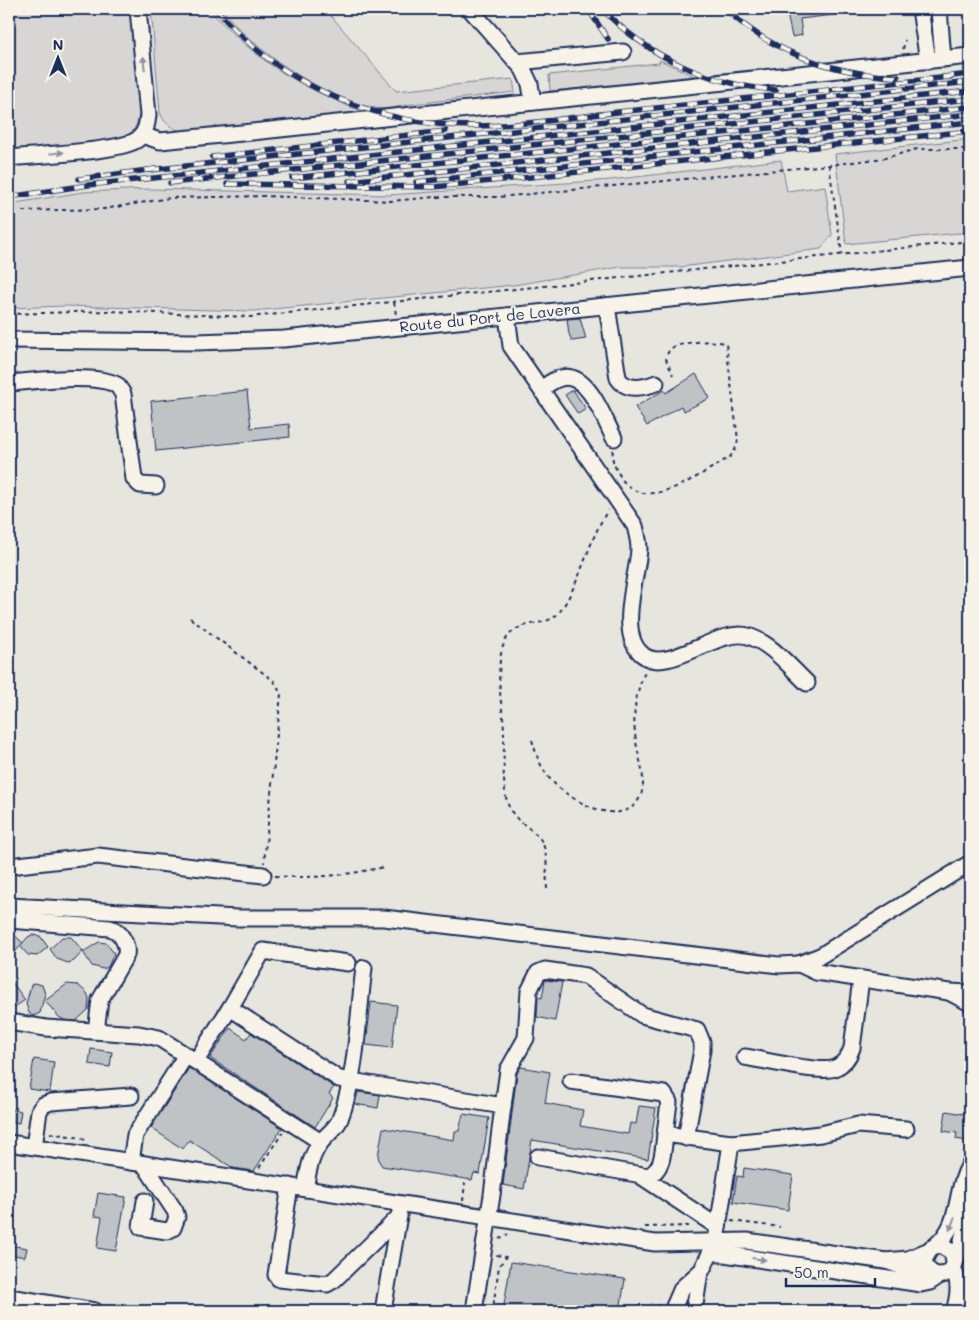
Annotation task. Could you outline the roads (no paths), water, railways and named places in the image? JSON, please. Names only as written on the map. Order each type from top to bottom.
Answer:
[{"type":"street","points":[[9,158],[129,144],[142,135],[146,127],[148,115],[138,9]]},
{"type":"street","points":[[470,9],[528,77],[533,102]]},
{"type":"street","points":[[920,9],[928,60]]},
{"type":"street","points":[[925,37],[926,9]]},
{"type":"street","points":[[938,9],[948,58]]},
{"type":"street","points":[[948,9],[948,58]]},
{"type":"street","points":[[517,62],[623,52]]},
{"type":"street","points":[[142,135],[160,141],[970,56]]},
{"type":"street","name":"Route du Port de Lavera","points":[[9,340],[196,342],[284,339],[970,268]]},
{"type":"street","points":[[607,306],[618,378],[621,382],[637,388],[656,383]]},
{"type":"street","points":[[507,316],[512,346],[635,526],[639,550],[630,614],[632,634],[636,647],[643,656],[651,659],[669,658],[731,635],[746,635],[769,647],[807,683]]},
{"type":"street","points":[[541,389],[561,378],[577,379],[588,389],[614,438]]},
{"type":"street","points":[[9,383],[61,379],[102,380],[117,385],[123,394],[134,479],[140,485],[156,486]]},
{"type":"street","points":[[9,866],[98,856],[263,875]]},
{"type":"street","points":[[9,906],[238,918],[384,918],[779,965],[799,964],[820,956],[970,863]]},
{"type":"street","points":[[9,920],[110,928],[119,932],[126,946],[126,955],[100,1000],[96,1031]]},
{"type":"street","points":[[145,1201],[141,1227],[166,1230],[173,1228],[177,1217],[175,1211],[137,1163],[136,1135],[191,1058],[230,1008],[263,951],[348,963]]},
{"type":"street","points":[[799,964],[816,972],[969,995]]},
{"type":"street","points":[[364,968],[349,1083],[339,1121],[321,1142],[313,1155],[298,1188],[276,1275],[279,1279],[327,1284],[334,1280],[400,1210]]},
{"type":"street","points":[[474,1311],[489,1217],[508,1070],[526,1038],[527,1003],[533,980],[538,973],[545,970],[568,972],[594,980],[642,1015],[697,1030],[702,1042],[702,1050],[686,1138]]},
{"type":"street","points":[[745,1057],[824,1070],[842,1065],[849,1057],[852,1048],[861,979]]},
{"type":"street","points":[[230,1008],[339,1079],[349,1083],[504,1106]]},
{"type":"street","points":[[9,1022],[151,1035],[191,1058],[321,1142]]},
{"type":"street","points":[[538,1157],[648,1176],[658,1170],[669,1102],[664,1094],[571,1081]]},
{"type":"street","points":[[34,1147],[39,1111],[42,1105],[51,1102],[131,1096]]},
{"type":"street","points":[[665,1134],[731,1143],[821,1134],[858,1125],[906,1129]]},
{"type":"street","points":[[9,1143],[298,1188],[400,1210],[489,1217],[655,1243],[717,1235],[886,1261],[906,1268],[945,1270]]},
{"type":"street","points":[[694,1311],[700,1272],[717,1235],[731,1143]]},
{"type":"street","points":[[886,1261],[908,1259],[931,1249],[943,1239],[952,1225],[964,1177],[970,1164]]},
{"type":"street","points":[[638,1174],[717,1235],[921,1284],[930,1282],[945,1270],[964,1231],[970,1200]]},
{"type":"street","points":[[383,1311],[400,1210]]},
{"type":"street","points":[[931,1249],[948,1249],[952,1252],[945,1270]]},
{"type":"street","points":[[931,1249],[925,1265],[945,1270],[957,1277],[959,1294],[954,1310]]},
{"type":"street","points":[[672,1311],[682,1288],[700,1272]]},
{"type":"street","points":[[9,1298],[96,1311]]},
{"type":"railway","points":[[216,9],[241,36],[269,59],[300,79],[332,96],[367,109],[402,118],[438,124],[511,125],[839,89]]},
{"type":"railway","points":[[588,9],[608,39]]},
{"type":"railway","points":[[602,9],[640,41],[682,66],[727,82],[776,90]]},
{"type":"railway","points":[[726,9],[763,38],[805,58],[851,71],[898,77]]},
{"type":"railway","points":[[943,77],[970,74]]},
{"type":"railway","points":[[833,89],[950,77]]},
{"type":"railway","points":[[149,170],[970,82]]},
{"type":"railway","points":[[9,197],[88,185],[970,91]]},
{"type":"railway","points":[[170,183],[970,99]]},
{"type":"railway","points":[[292,178],[970,107]]},
{"type":"railway","points":[[349,181],[970,114]]},
{"type":"railway","points":[[416,182],[970,122]]},
{"type":"railway","points":[[212,157],[446,131]]},
{"type":"railway","points":[[227,184],[434,187],[970,131]]},
{"type":"railway","points":[[79,179],[156,169]]}]
